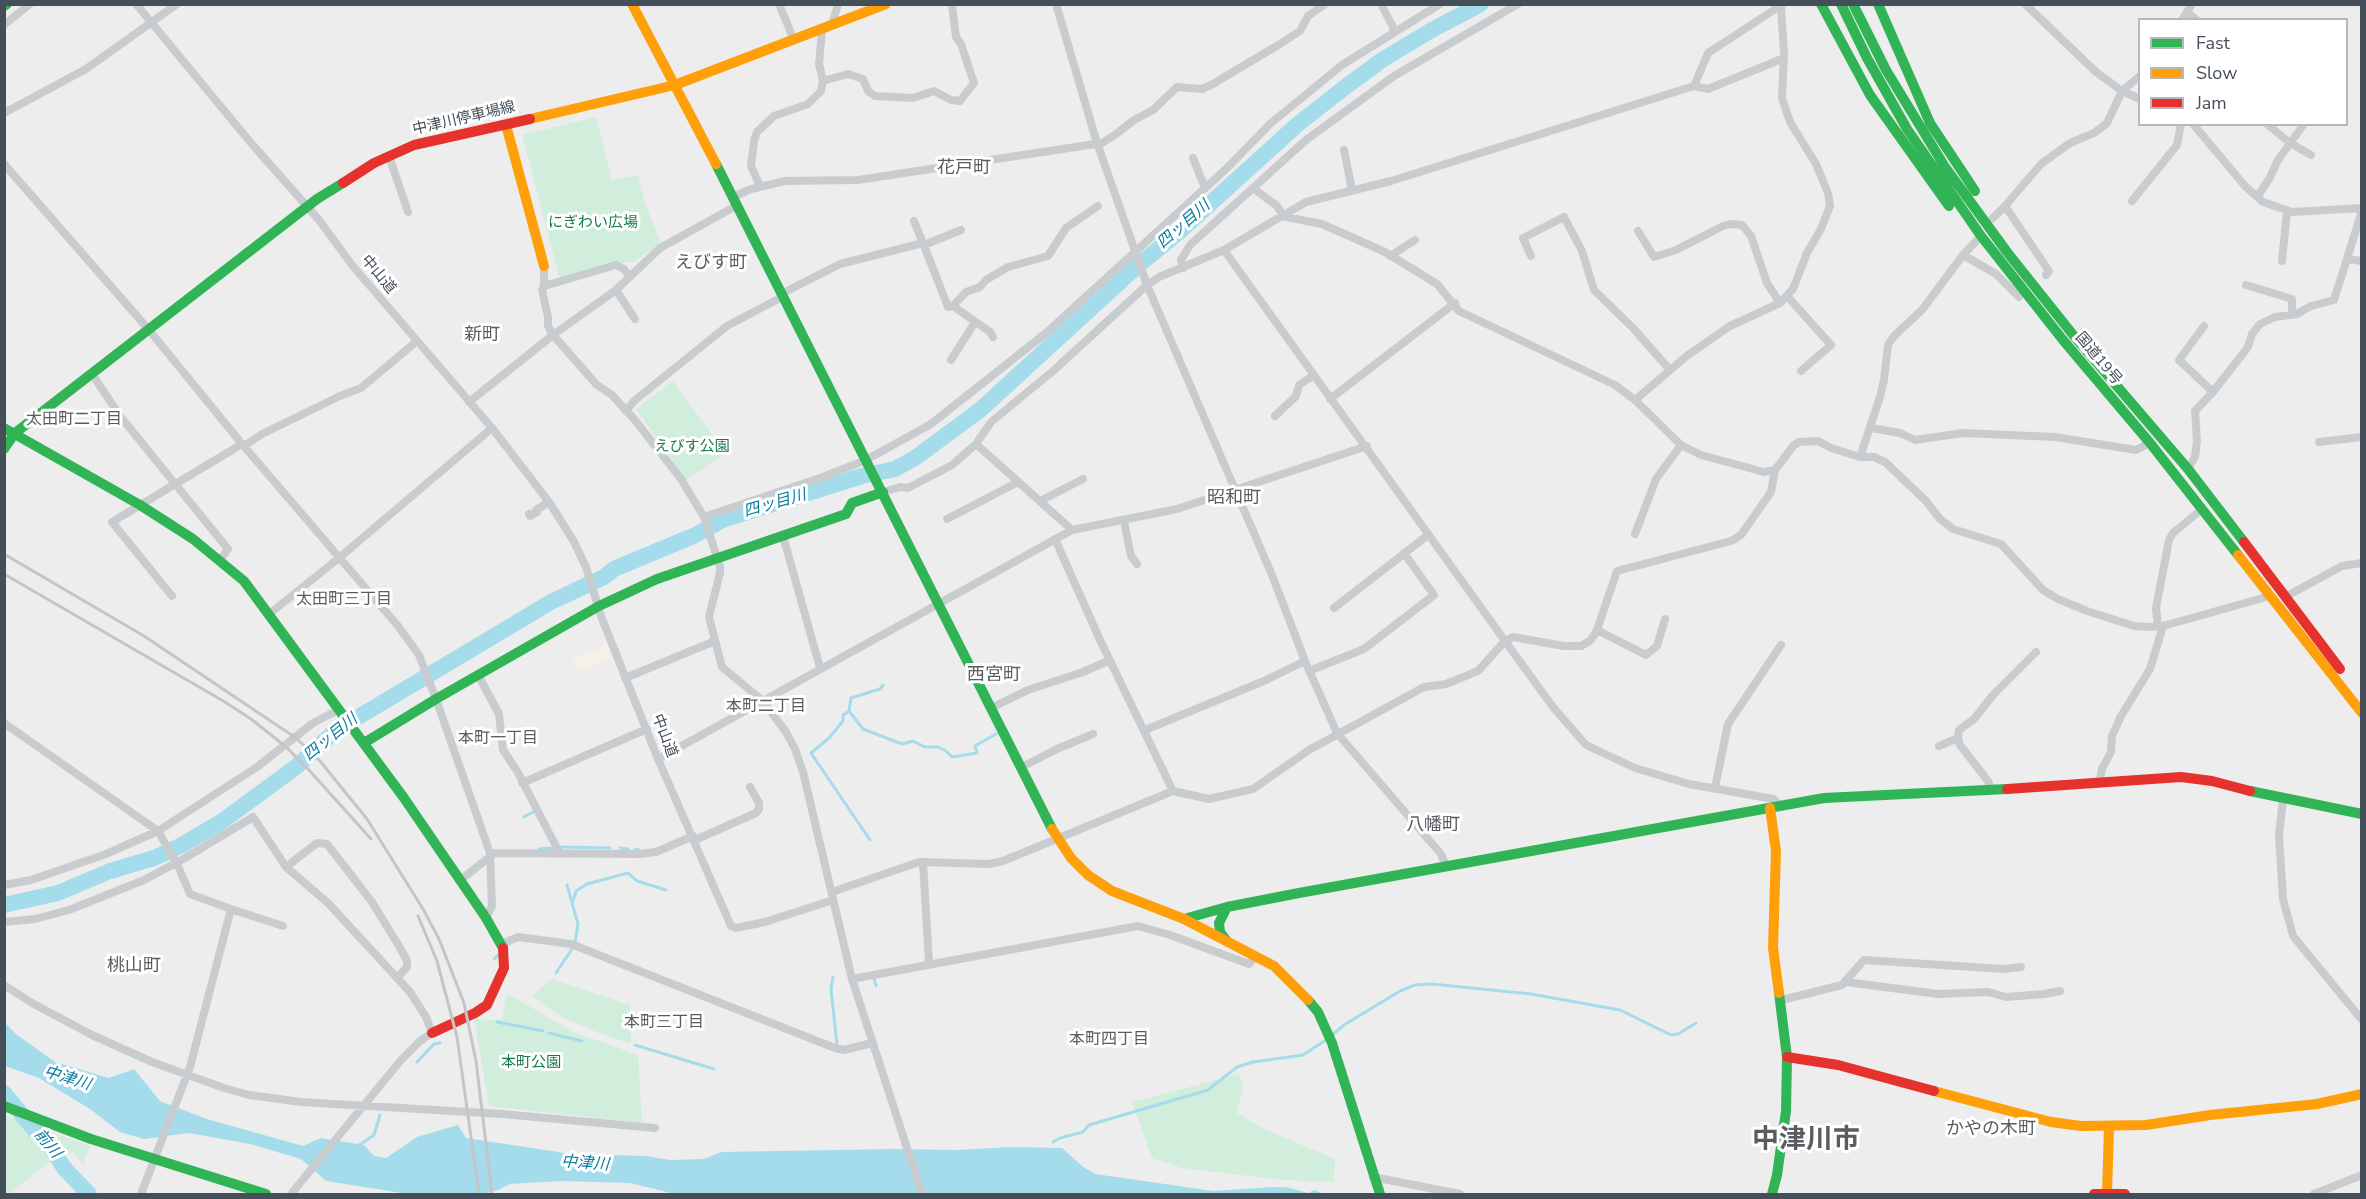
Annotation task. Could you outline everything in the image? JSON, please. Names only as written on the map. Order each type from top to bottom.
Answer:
[{"type":"main road","points":[[632,4],[735,202],[1057,838],[1071,858],[1088,875],[1112,891],[1184,919],[1274,966],[1290,980],[1318,1012],[1332,1043],[1377,1186]]},
{"type":"main road","name":"中津川停車場線","points":[[4,449],[10,430],[92,374],[308,207],[354,174],[389,156],[450,136],[675,85],[886,4]]},
{"type":"main road","points":[[1821,4],[1824,14],[1870,95],[1892,128],[1950,207],[1981,236]]},
{"type":"main road","name":"国道19号","points":[[1841,4],[1867,58],[1908,129],[1981,236],[2063,340],[2150,443],[2361,713]]},
{"type":"main road","name":"国道19号","points":[[1853,4],[1909,110],[1946,167],[2007,252],[2074,336],[2188,469],[2361,697]]},
{"type":"main road","points":[[1878,4],[1930,123],[2005,235],[2007,252]]},
{"type":"main road","points":[[506,125],[544,266]]},
{"type":"main road","points":[[10,430],[140,505],[193,539],[244,581],[364,743],[502,944],[504,968],[495,993],[487,1005],[475,1014],[432,1033]]},
{"type":"main road","points":[[364,743],[597,601],[846,514],[852,503],[881,490]]},
{"type":"main road","points":[[1184,919],[1227,907],[1824,798],[2099,784],[2166,777],[2198,778],[2283,799],[2361,814]]},
{"type":"main road","points":[[1772,1194],[1786,1111],[1787,1057],[1773,948],[1775,807]]},
{"type":"main road","points":[[1226,940],[1220,932],[1219,923],[1227,907]]},
{"type":"main road","points":[[1787,1057],[1838,1065],[2051,1122],[2109,1126],[2146,1125],[2210,1115],[2317,1104],[2361,1094]]},
{"type":"main road","points":[[4,1106],[51,1124],[156,1154],[266,1194]]},
{"type":"main road","points":[[2107,1193],[2109,1126]]},
{"type":"main road","points":[[2094,1194],[2125,1194]]},
{"type":"street","points":[[4,25],[30,4]]},
{"type":"street","name":"中山道","points":[[135,4],[308,207],[352,265],[492,428],[549,502],[573,540],[587,572],[658,759],[731,926],[736,928],[765,922],[832,896]]},
{"type":"street","points":[[4,112],[86,69],[177,4]]},
{"type":"street","points":[[779,4],[794,40]]},
{"type":"street","points":[[760,186],[751,166],[757,132],[774,116],[808,104],[821,91],[823,81],[819,64],[827,27],[838,4]]},
{"type":"street","points":[[823,81],[848,74],[863,79],[868,92],[875,96],[913,98],[934,91],[951,100],[960,101],[974,83],[961,44],[956,37],[952,4]]},
{"type":"street","points":[[1056,4],[1097,143],[1147,285],[1272,575],[1309,671],[1337,733],[1441,854],[1446,866]]},
{"type":"street","points":[[469,402],[553,334],[616,290],[660,248],[760,186],[794,180],[858,180],[1097,143],[1109,139],[1134,120],[1153,110],[1177,87],[1202,89],[1272,49],[1300,31],[1308,16],[1325,4]]},
{"type":"street","points":[[1381,4],[1395,31]]},
{"type":"street","points":[[704,519],[867,463],[940,418],[1046,333],[1205,188],[1271,123],[1342,66],[1440,4]]},
{"type":"street","points":[[1183,268],[1180,260],[1190,245],[1306,140],[1375,88],[1436,50],[1518,4]]},
{"type":"street","points":[[2025,4],[2096,72],[2122,91],[2138,99]]},
{"type":"street","points":[[1635,400],[1670,370],[1730,326],[1780,303],[1793,288],[1830,206],[1828,193],[1816,164],[1790,122],[1782,98],[1784,58],[1782,5]]},
{"type":"street","points":[[1694,86],[1708,52],[1782,5]]},
{"type":"street","points":[[881,490],[908,488],[952,465],[976,444],[991,422],[1053,371],[1147,285],[1159,277],[1224,250],[1306,202],[1391,181],[1694,86],[1708,88],[1784,58]]},
{"type":"street","points":[[1993,218],[2041,164],[2070,143],[2094,133],[2107,123],[2122,91],[2138,77]]},
{"type":"street","points":[[2132,201],[2177,145],[2181,126]]},
{"type":"street","points":[[2188,469],[2195,457],[2197,441],[2195,411],[2213,393],[2248,347],[2252,334],[2260,324],[2275,317],[2292,315],[2311,306],[2334,300],[2361,209],[2287,211],[2263,202],[2245,186],[2195,126]]},
{"type":"street","points":[[2270,126],[2290,143],[2311,155]]},
{"type":"street","points":[[2257,197],[2278,160],[2303,126]]},
{"type":"street","points":[[1344,150],[1352,190]]},
{"type":"street","points":[[389,156],[408,212]]},
{"type":"street","points":[[1193,158],[1205,188]]},
{"type":"street","points":[[4,164],[149,330],[243,445],[398,626],[424,664],[490,854],[492,906],[486,918]]},
{"type":"street","points":[[1253,188],[1277,206],[1282,215],[1322,225],[1390,256],[1437,284],[1455,303],[1459,311],[1615,385],[1635,400],[1681,444],[1701,455],[1764,472],[1775,470]]},
{"type":"street","points":[[953,306],[966,292],[980,287],[986,280],[1008,267],[1047,256],[1066,228],[1098,206]]},
{"type":"street","points":[[2005,207],[2049,271],[2046,275]]},
{"type":"street","points":[[2282,261],[2287,211]]},
{"type":"street","points":[[1531,256],[1523,238],[1564,217],[1582,251],[1594,290],[1633,328],[1670,370]]},
{"type":"street","points":[[914,221],[948,307],[953,306],[990,332],[993,337]]},
{"type":"street","points":[[1638,231],[1654,257],[1676,250],[1723,226],[1742,225],[1751,236],[1767,283],[1780,303]]},
{"type":"street","points":[[627,411],[634,401],[727,326],[782,295],[840,264],[923,244],[961,230]]},
{"type":"street","points":[[1860,457],[1871,428],[1884,380],[1888,345],[1894,336],[1922,310],[1981,236]]},
{"type":"street","points":[[1390,256],[1416,240]]},
{"type":"street","points":[[1224,250],[1553,707],[1586,745],[1635,768],[1689,784],[1774,799],[1775,807]]},
{"type":"street","points":[[1964,255],[1996,274],[2019,297]]},
{"type":"street","points":[[2346,259],[2361,261]]},
{"type":"street","points":[[544,286],[616,265],[624,269],[629,276]]},
{"type":"street","points":[[544,266],[542,290],[548,326],[553,334],[597,386],[612,395],[627,411],[681,480],[704,519],[720,573],[709,617],[722,667],[763,701],[786,732],[803,772],[852,979],[922,1194]]},
{"type":"street","points":[[2246,285],[2292,299],[2292,315]]},
{"type":"street","points":[[616,290],[635,319]]},
{"type":"street","points":[[1786,296],[1831,345],[1801,371]]},
{"type":"street","points":[[1330,399],[1455,303]]},
{"type":"street","points":[[951,360],[975,322]]},
{"type":"street","points":[[2204,326],[2179,360],[2213,393]]},
{"type":"street","points":[[172,596],[112,522],[262,434],[361,388],[417,341]]},
{"type":"street","points":[[92,374],[120,416],[228,549],[220,560]]},
{"type":"street","points":[[1275,416],[1296,396],[1299,385],[1314,375]]},
{"type":"street","points":[[269,614],[339,558],[492,428]]},
{"type":"street","points":[[1871,428],[1900,433],[1915,440],[1963,433],[2055,437],[2136,450],[2150,443]]},
{"type":"street","points":[[2319,442],[2361,437]]},
{"type":"street","points":[[832,896],[909,865],[923,862],[989,864],[1003,861],[1173,791],[1209,799],[1253,789],[1337,733],[1424,687],[1446,684],[1478,671],[1505,641],[1513,637],[1564,646],[1581,646],[1591,640],[1597,630],[1617,571],[1731,541],[1741,536],[1771,492],[1775,470],[1794,445],[1799,442],[1818,441],[1831,448],[1860,457],[1874,457],[1893,468],[1940,519],[1953,529],[2001,544],[2043,590],[2087,611],[2134,626],[2160,626],[2270,596]]},
{"type":"street","points":[[976,444],[1072,530]]},
{"type":"street","points":[[1635,534],[1656,479],[1681,444]]},
{"type":"street","points":[[658,759],[1072,530],[1177,509],[1367,446]]},
{"type":"street","points":[[1040,501],[1083,479]]},
{"type":"street","points":[[947,519],[1018,482]]},
{"type":"street","points":[[529,514],[530,516],[537,512],[536,510],[549,502]]},
{"type":"street","points":[[2099,784],[2102,768],[2111,752],[2112,736],[2121,716],[2150,669],[2160,626],[2156,608],[2169,540],[2173,533],[2202,509]]},
{"type":"street","points":[[1124,521],[1131,556],[1137,564]]},
{"type":"street","points":[[1334,608],[1428,535]]},
{"type":"street","points":[[783,536],[820,668]]},
{"type":"street","points":[[1055,539],[1068,573],[1173,791]]},
{"type":"street","points":[[1309,671],[1364,649],[1434,595],[1404,553]]},
{"type":"street","points":[[2285,597],[2342,566],[2361,563]]},
{"type":"street","points":[[1597,630],[1646,655],[1657,646],[1665,620]]},
{"type":"street","points":[[626,678],[715,641]]},
{"type":"street","points":[[1715,788],[1728,724],[1781,645]]},
{"type":"street","points":[[1991,789],[1988,781],[1960,746],[1959,730],[1974,719],[1993,695],[2036,652]]},
{"type":"street","points":[[991,708],[1028,690],[1083,672],[1110,660]]},
{"type":"street","points":[[1145,730],[1264,681],[1305,661]]},
{"type":"street","points":[[478,675],[499,714],[503,750],[559,852]]},
{"type":"street","points":[[4,885],[32,880],[159,833],[257,767],[314,723],[341,711]]},
{"type":"street","points":[[4,723],[159,833],[190,894],[283,926]]},
{"type":"street","points":[[522,783],[647,729]]},
{"type":"street","points":[[1022,767],[1057,748],[1093,734]]},
{"type":"street","points":[[1939,746],[1958,738]]},
{"type":"street","points":[[459,881],[490,854],[656,852],[756,813],[759,803],[750,787]]},
{"type":"street","points":[[2283,799],[2280,836],[2283,899],[2293,936],[2361,1020]]},
{"type":"street","points":[[4,922],[35,920],[69,910],[144,880],[174,859],[253,817],[286,867],[328,903],[397,978],[420,1006],[432,1033],[420,1041],[401,1060],[292,1193]]},
{"type":"street","points":[[286,867],[317,843],[327,844],[372,902],[407,961],[407,967],[397,978]]},
{"type":"street","points":[[923,862],[929,963]]},
{"type":"street","points":[[141,1194],[186,1077],[231,909]]},
{"type":"street","points":[[852,979],[1138,926],[1170,935],[1249,964],[1256,957]]},
{"type":"street","points":[[502,944],[518,937],[572,944],[835,1048],[844,1050],[872,1043]]},
{"type":"street","points":[[1786,999],[1838,987],[1846,982],[1861,962],[1872,959],[1935,966],[2021,968]]},
{"type":"street","points":[[1846,982],[1938,994],[1988,992],[2006,997],[2060,991]]},
{"type":"street","points":[[4,985],[32,1003],[92,1035],[186,1077],[249,1095],[302,1102],[502,1114],[655,1128]]},
{"type":"street","points":[[2314,1194],[2361,1175]]},
{"type":"street","points":[[1377,1186],[1460,1194]]},
{"type":"shaded area","points":[[607,645],[612,658],[579,671],[573,659]]},
{"type":"green space","name":"にぎわい広場","points":[[596,117],[612,181],[638,175],[645,204],[661,243],[634,262],[618,263],[560,279],[522,135]]},
{"type":"green space","name":"えびす公園","points":[[673,381],[726,454],[686,480],[636,409]]},
{"type":"green space","name":"本町公園","points":[[551,979],[630,1005],[631,1042],[599,1033],[562,1017],[532,996]]},
{"type":"green space","name":"本町公園","points":[[507,993],[573,1032],[638,1055],[642,1123],[489,1106],[474,1019],[502,1020]]},
{"type":"green space","points":[[1239,1074],[1243,1088],[1237,1113],[1264,1129],[1335,1159],[1334,1182],[1282,1180],[1182,1168],[1152,1158],[1132,1102]]},
{"type":"green space","points":[[4,1115],[90,1146],[83,1165],[74,1152],[53,1159],[9,1194],[5,1194]]},
{"type":"water","name":"中津川","points":[[4,1022],[16,1034],[55,1062],[109,1078],[134,1069],[160,1101],[207,1119],[303,1146],[321,1138],[364,1145],[374,1156],[386,1158],[417,1137],[458,1125],[466,1138],[571,1154],[646,1156],[670,1160],[704,1159],[721,1152],[1062,1148],[1095,1174],[1213,1191],[1286,1187],[1308,1193],[1314,1190],[1324,1194],[675,1194],[630,1183],[560,1181],[510,1184],[484,1194],[408,1194],[326,1181],[301,1159],[250,1144],[189,1133],[144,1139],[120,1132],[90,1109],[39,1078],[5,1066]]},
{"type":"waterway","name":"四ッ目川","points":[[4,905],[58,893],[110,871],[154,858],[180,846],[221,822],[296,767],[344,723],[360,716],[551,602],[604,577],[614,569],[693,536],[725,519],[862,476],[895,469],[915,458],[980,410],[1135,268],[1180,231],[1298,124],[1382,60],[1481,4]]},
{"type":"waterway","points":[[849,711],[851,698],[880,689],[883,685]]},
{"type":"waterway","points":[[870,840],[811,753],[829,738],[843,721],[843,715],[849,711],[863,729],[902,744],[913,741],[925,747],[938,747],[952,757],[977,753],[975,746],[996,734]]},
{"type":"waterway","points":[[524,817],[535,811]]},
{"type":"waterway","points":[[561,847],[610,848]]},
{"type":"waterway","points":[[539,849],[552,848]]},
{"type":"waterway","points":[[620,848],[628,849]]},
{"type":"waterway","points":[[635,849],[639,850]]},
{"type":"waterway","points":[[573,901],[576,891],[587,884],[628,873],[637,881],[666,890]]},
{"type":"waterway","points":[[567,885],[578,924],[575,943]]},
{"type":"waterway","points":[[556,973],[572,949]]},
{"type":"waterway","points":[[494,959],[501,953]]},
{"type":"waterway","points":[[833,977],[831,989],[837,1045]]},
{"type":"waterway","points":[[874,978],[876,986]]},
{"type":"waterway","points":[[1331,1036],[1344,1025],[1400,991],[1415,985],[1432,984],[1531,994],[1620,1010],[1671,1035],[1678,1034],[1696,1023]]},
{"type":"waterway","points":[[497,1022],[543,1031]]},
{"type":"waterway","points":[[549,1033],[582,1041]]},
{"type":"waterway","points":[[1053,1142],[1083,1132],[1089,1125],[1208,1090],[1237,1067],[1253,1062],[1303,1055],[1326,1040]]},
{"type":"waterway","points":[[417,1062],[434,1044],[440,1043]]},
{"type":"waterway","points":[[635,1045],[714,1069]]},
{"type":"waterway","name":"前川","points":[[4,1093],[38,1134],[46,1139],[64,1168],[89,1194]]},
{"type":"waterway","points":[[358,1146],[374,1135],[380,1115]]},
{"type":"railway","points":[[4,554],[144,636],[296,738],[320,761],[367,819],[439,939],[464,1003],[476,1061],[492,1194]]},
{"type":"railway","points":[[4,574],[251,719],[285,746],[371,839]]},
{"type":"railway","points":[[418,916],[437,961],[457,1037],[479,1194]]},
{"type":"traffic: fast","points":[[1821,4],[1870,95],[1949,206]]},
{"type":"traffic: fast","points":[[1841,4],[1867,58],[1907,129],[1981,236],[2238,555]]},
{"type":"traffic: fast","points":[[1853,4],[1886,70],[1945,167],[2007,252],[2074,336],[2188,469],[2244,542]]},
{"type":"traffic: fast","points":[[1878,4],[1930,123],[1975,191]]},
{"type":"traffic: fast","points":[[716,164],[1052,829]]},
{"type":"traffic: fast","points":[[15,433],[317,199],[343,183]]},
{"type":"traffic: fast","points":[[4,428],[140,505],[193,539],[244,581],[404,798],[486,918],[503,948]]},
{"type":"traffic: fast","points":[[4,449],[15,433]]},
{"type":"traffic: fast","points":[[364,743],[599,606],[657,579],[846,514],[852,503],[883,492]]},
{"type":"traffic: fast","points":[[1184,919],[1227,907],[1299,893],[1824,798],[2007,789]]},
{"type":"traffic: fast","points":[[2250,791],[2362,814]]},
{"type":"traffic: fast","points":[[1226,940],[1220,932],[1219,923],[1227,907]]},
{"type":"traffic: fast","points":[[1772,1194],[1786,1111],[1787,1057],[1779,993]]},
{"type":"traffic: fast","points":[[1308,1000],[1318,1012],[1332,1043],[1380,1194]]},
{"type":"traffic: fast","points":[[4,1106],[91,1139],[266,1194]]},
{"type":"traffic: slow","points":[[632,4],[716,164]]},
{"type":"traffic: slow","points":[[530,119],[675,85],[886,4]]},
{"type":"traffic: slow","points":[[506,125],[544,266]]},
{"type":"traffic: slow","points":[[2238,555],[2362,713]]},
{"type":"traffic: slow","points":[[1770,808],[1776,851],[1773,948],[1779,993]]},
{"type":"traffic: slow","points":[[1052,829],[1071,858],[1088,875],[1112,891],[1184,919],[1274,966],[1308,1000]]},
{"type":"traffic: slow","points":[[1934,1091],[2051,1122],[2081,1126],[2146,1125],[2210,1115],[2317,1104],[2362,1094]]},
{"type":"traffic: slow","points":[[2107,1193],[2109,1127]]},
{"type":"traffic: jam","points":[[343,183],[374,163],[414,145],[530,119]]},
{"type":"traffic: jam","points":[[2244,542],[2340,669]]},
{"type":"traffic: jam","points":[[2007,789],[2181,777],[2212,781],[2250,791]]},
{"type":"traffic: jam","points":[[432,1033],[487,1005],[504,968],[503,948]]},
{"type":"traffic: jam","points":[[1787,1057],[1838,1065],[1934,1091]]},
{"type":"traffic: jam","points":[[2094,1194],[2125,1194]]},
{"type":"district","name":"花戸町","points":[[964,169]]},
{"type":"district","name":"えびす町","points":[[711,264]]},
{"type":"district","name":"新町","points":[[482,336]]},
{"type":"district","name":"太田町二丁目","points":[[74,420]]},
{"type":"district","name":"昭和町","points":[[1234,499]]},
{"type":"district","name":"太田町三丁目","points":[[344,600]]},
{"type":"district","name":"西宮町","points":[[994,676]]},
{"type":"district","name":"本町二丁目","points":[[766,707]]},
{"type":"district","name":"本町一丁目","points":[[498,739]]},
{"type":"district","name":"八幡町","points":[[1433,826]]},
{"type":"district","name":"桃山町","points":[[134,967]]},
{"type":"district","name":"本町三丁目","points":[[664,1023]]},
{"type":"district","name":"本町四丁目","points":[[1109,1040]]},
{"type":"district","name":"かやの木町","points":[[1991,1130]]},
{"type":"district","name":"中津川市","points":[[1806,1141]]}]
